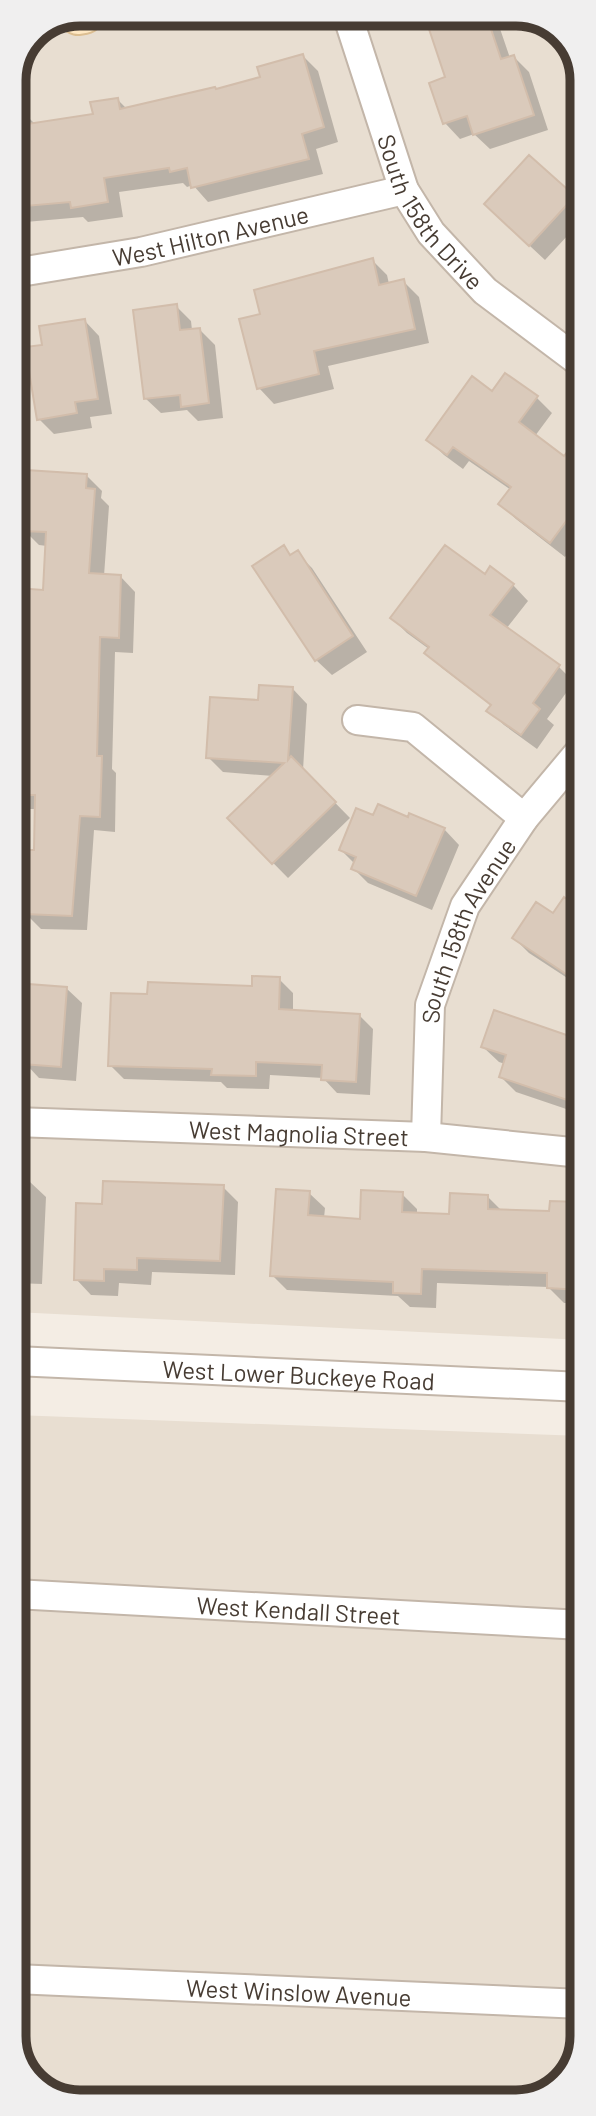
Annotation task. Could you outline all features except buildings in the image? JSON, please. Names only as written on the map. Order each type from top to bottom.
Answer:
[{"type":"street","name":"South 158th Drive","points":[[351,26],[404,190],[431,233],[485,291],[570,355]]},
{"type":"street","name":"West Hilton Avenue","points":[[26,271],[141,252],[404,190]]},
{"type":"street","points":[[357,720],[413,727],[524,818]]},
{"type":"street","name":"South 158th Avenue","points":[[426,1137],[430,1005],[465,906],[524,818],[570,763]]},
{"type":"street","name":"West Magnolia Street","points":[[26,1122],[426,1137],[570,1152]]},
{"type":"street","name":"West Lower Buckeye Road","points":[[26,1362],[570,1386]]},
{"type":"street","name":"West Kendall Street","points":[[26,1595],[570,1624]]},
{"type":"street","name":"West Winslow Avenue","points":[[26,1979],[570,2003]]},
{"type":"shaded area","points":[[81,26],[519,26],[546,35],[566,60],[570,81],[570,1339],[26,1313],[26,81],[27,70],[35,50],[50,35],[60,30]]},
{"type":"shaded area","points":[[26,1415],[570,1436],[570,2035],[562,2063],[546,2081],[526,2089],[515,2090],[77,2090],[60,2086],[37,2068],[30,2056],[26,2035]]}]
